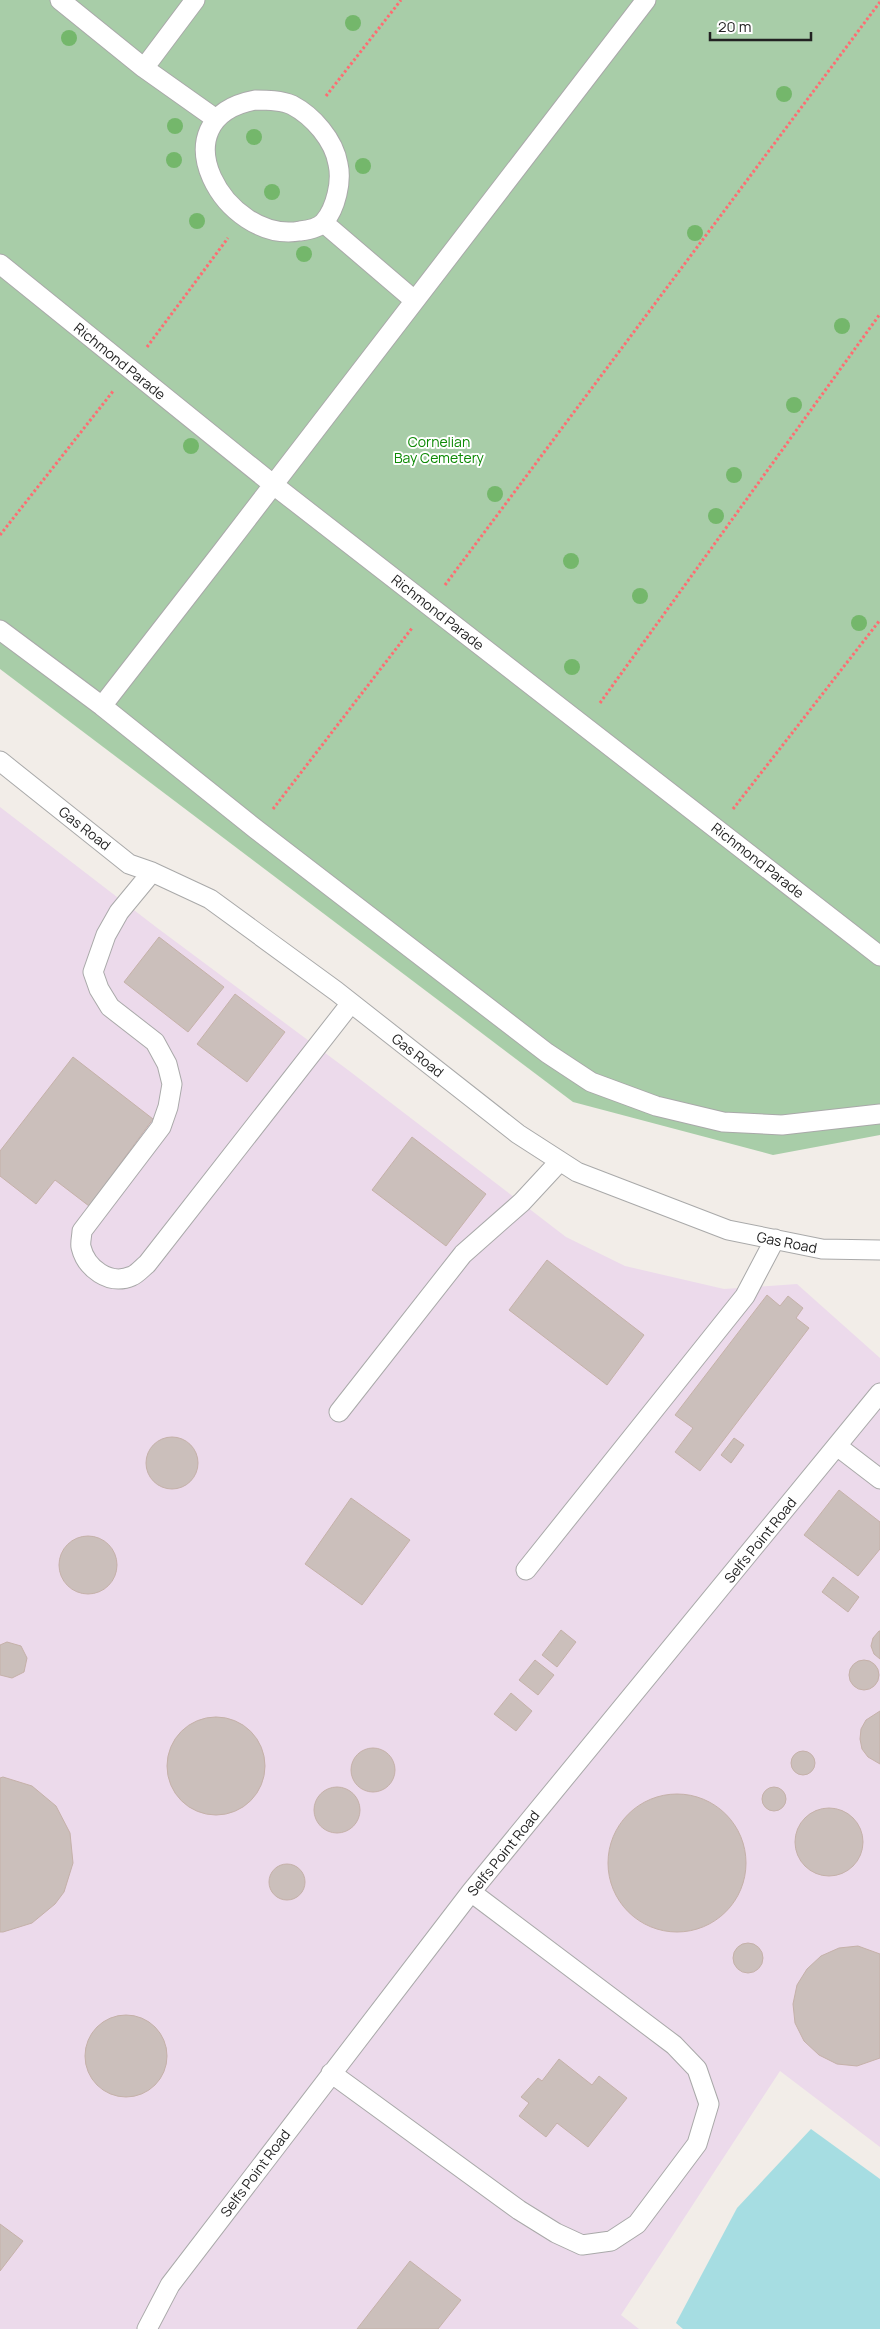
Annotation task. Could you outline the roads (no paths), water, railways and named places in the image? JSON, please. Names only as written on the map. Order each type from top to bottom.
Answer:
[{"type":"lane","points":[[60,0],[144,68],[216,119]]},
{"type":"lane","points":[[144,68],[195,0]]},
{"type":"lane","points":[[102,706],[275,486],[414,300],[646,0]]},
{"type":"lane","points":[[266,100],[292,105],[309,118],[323,132],[338,163],[333,205],[324,223],[298,232],[282,231],[266,227],[244,216],[227,202],[218,190],[206,165],[205,148],[207,133],[216,119],[229,108],[242,103],[266,100]]},
{"type":"lane","points":[[324,223],[414,300]]},
{"type":"lane","name":"Richmond Parade","points":[[0,264],[275,486],[429,606],[717,829],[876,945]]},
{"type":"lane","points":[[0,630],[102,706],[257,830],[547,1053],[592,1082],[656,1106],[723,1122],[782,1125],[859,1118],[880,1114]]},
{"type":"lane","name":"Gas Road","points":[[0,761],[129,864],[152,872],[210,899],[351,1003],[518,1134],[577,1172],[728,1230],[822,1249],[880,1250]]},
{"type":"lane","points":[[152,872],[119,912],[106,935],[93,972],[99,989],[110,1006],[155,1042],[167,1064],[172,1084],[161,1127],[82,1231],[80,1245],[86,1259],[95,1270],[105,1277],[117,1279],[132,1276],[147,1264],[351,1003]]},
{"type":"lane","points":[[339,1412],[463,1254],[522,1202],[560,1161]]},
{"type":"lane","points":[[526,1570],[745,1296],[775,1239]]},
{"type":"lane","name":"Selfs Point Road","points":[[147,2329],[170,2285],[471,1892],[880,1393]]},
{"type":"lane","points":[[837,1446],[880,1480]]},
{"type":"lane","points":[[331,2073],[519,2210],[556,2233],[582,2246],[611,2241],[636,2224],[697,2144],[709,2104],[697,2069],[674,2045],[471,1892]]},
{"type":"water","points":[[811,2129],[880,2179],[880,2329],[683,2329],[676,2323],[737,2208]]},
{"type":"park label","name":"Cornelian Bay Cemetery","points":[[439,450]]}]
